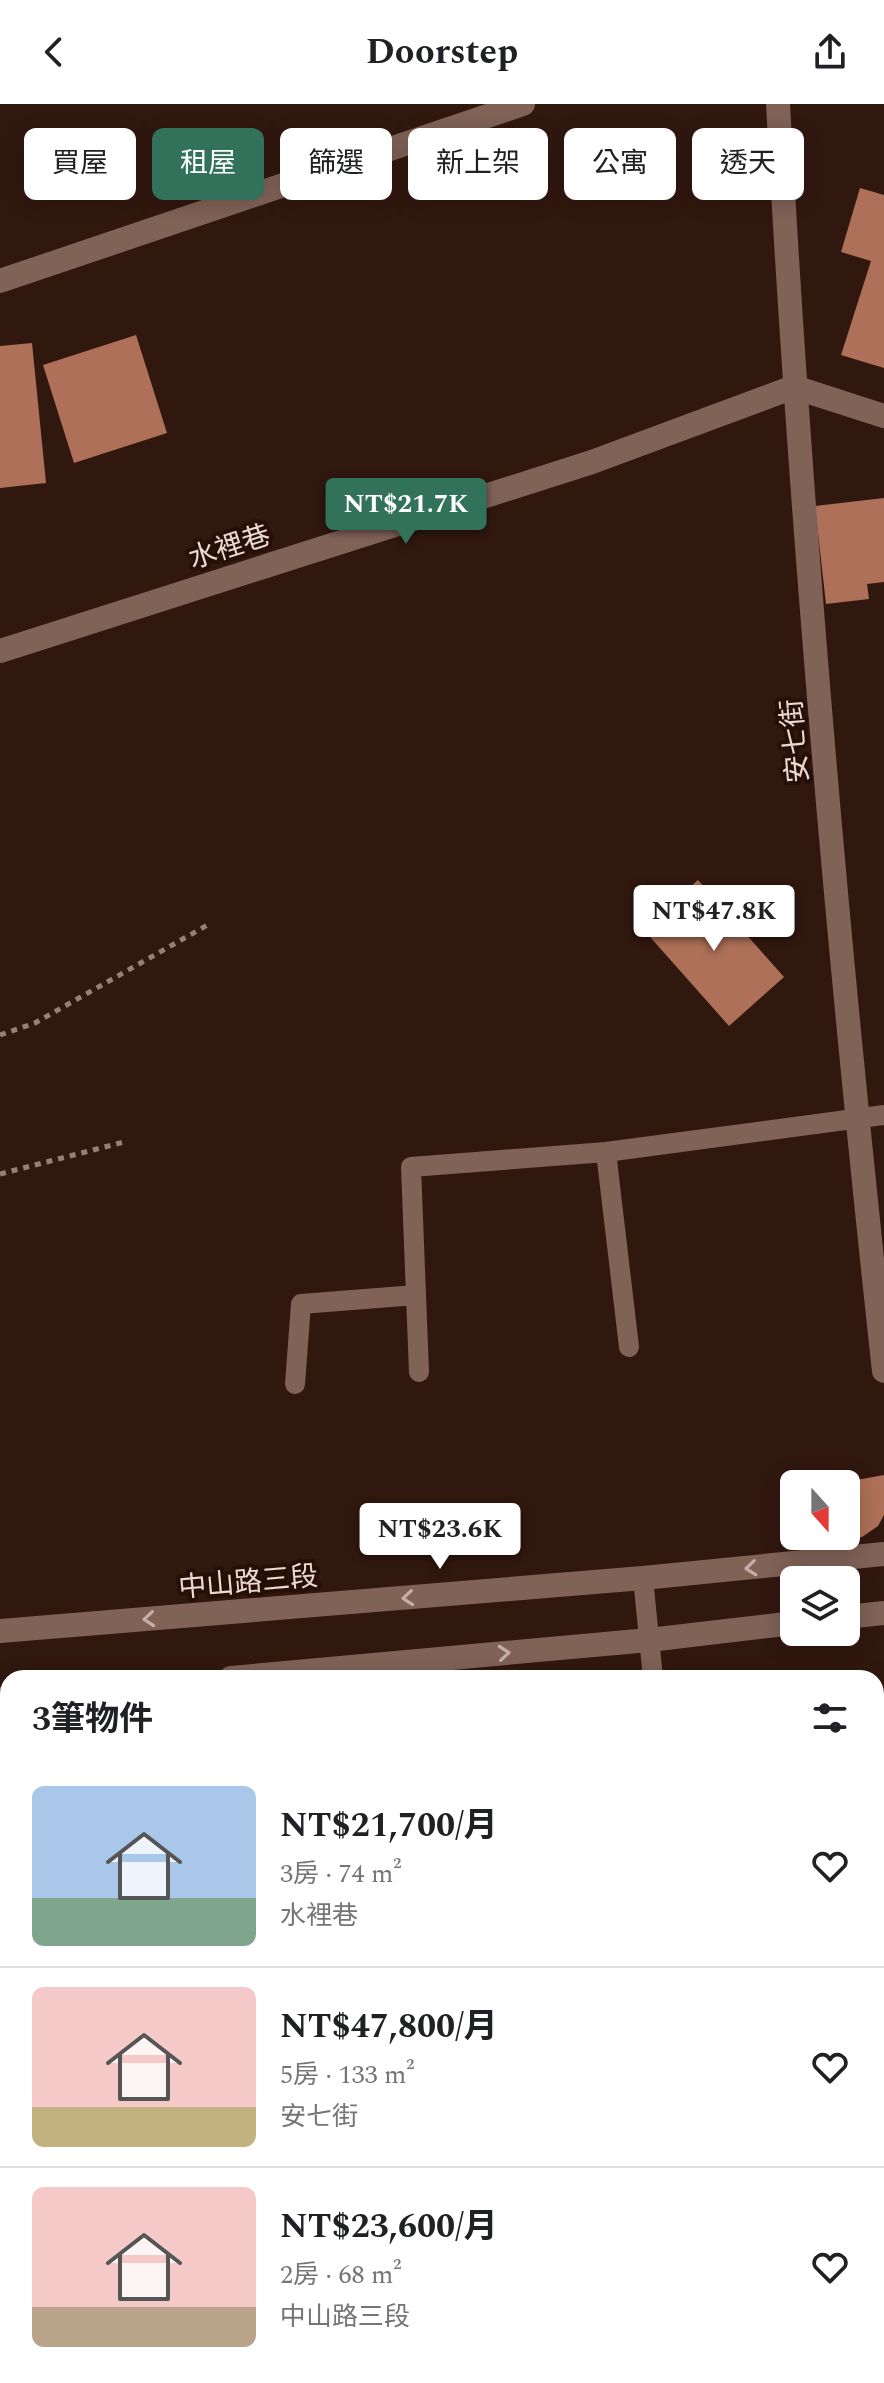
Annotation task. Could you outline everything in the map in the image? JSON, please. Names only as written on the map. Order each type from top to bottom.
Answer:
[{"type":"street","points":[[0,281],[523,104]]},
{"type":"street","name":"安七街","points":[[778,104],[794,387],[856,1117],[884,1371]]},
{"type":"street","points":[[794,387],[884,416]]},
{"type":"street","name":"水裡巷","points":[[0,651],[592,462],[794,387]]},
{"type":"street","name":"中山路三段","points":[[0,1631],[643,1578],[884,1554]]},
{"type":"street","points":[[860,1616],[884,1613]]},
{"type":"street","points":[[319,1670],[649,1640],[780,1625]]},
{"type":"lane","points":[[419,1372],[411,1167],[606,1152],[884,1115]]},
{"type":"lane","points":[[606,1152],[629,1347]]},
{"type":"lane","points":[[295,1384],[301,1304],[416,1295]]},
{"type":"lane","points":[[643,1578],[652,1670]]},
{"type":"path","points":[[0,1035],[35,1023],[211,923]]},
{"type":"path","points":[[0,1174],[124,1142]]},
{"type":"building","points":[[860,188],[884,195],[884,368],[841,355],[871,261],[841,252]]},
{"type":"building","points":[[136,335],[167,433],[74,463],[43,365]]},
{"type":"building","points":[[32,343],[46,483],[0,488],[0,346]]},
{"type":"building","points":[[884,498],[884,582],[867,584],[869,599],[826,604],[815,506]]},
{"type":"building","points":[[698,880],[784,977],[729,1026],[643,929]]},
{"type":"building","points":[[884,1475],[884,1515],[878,1526],[860,1537],[860,1479]]}]
